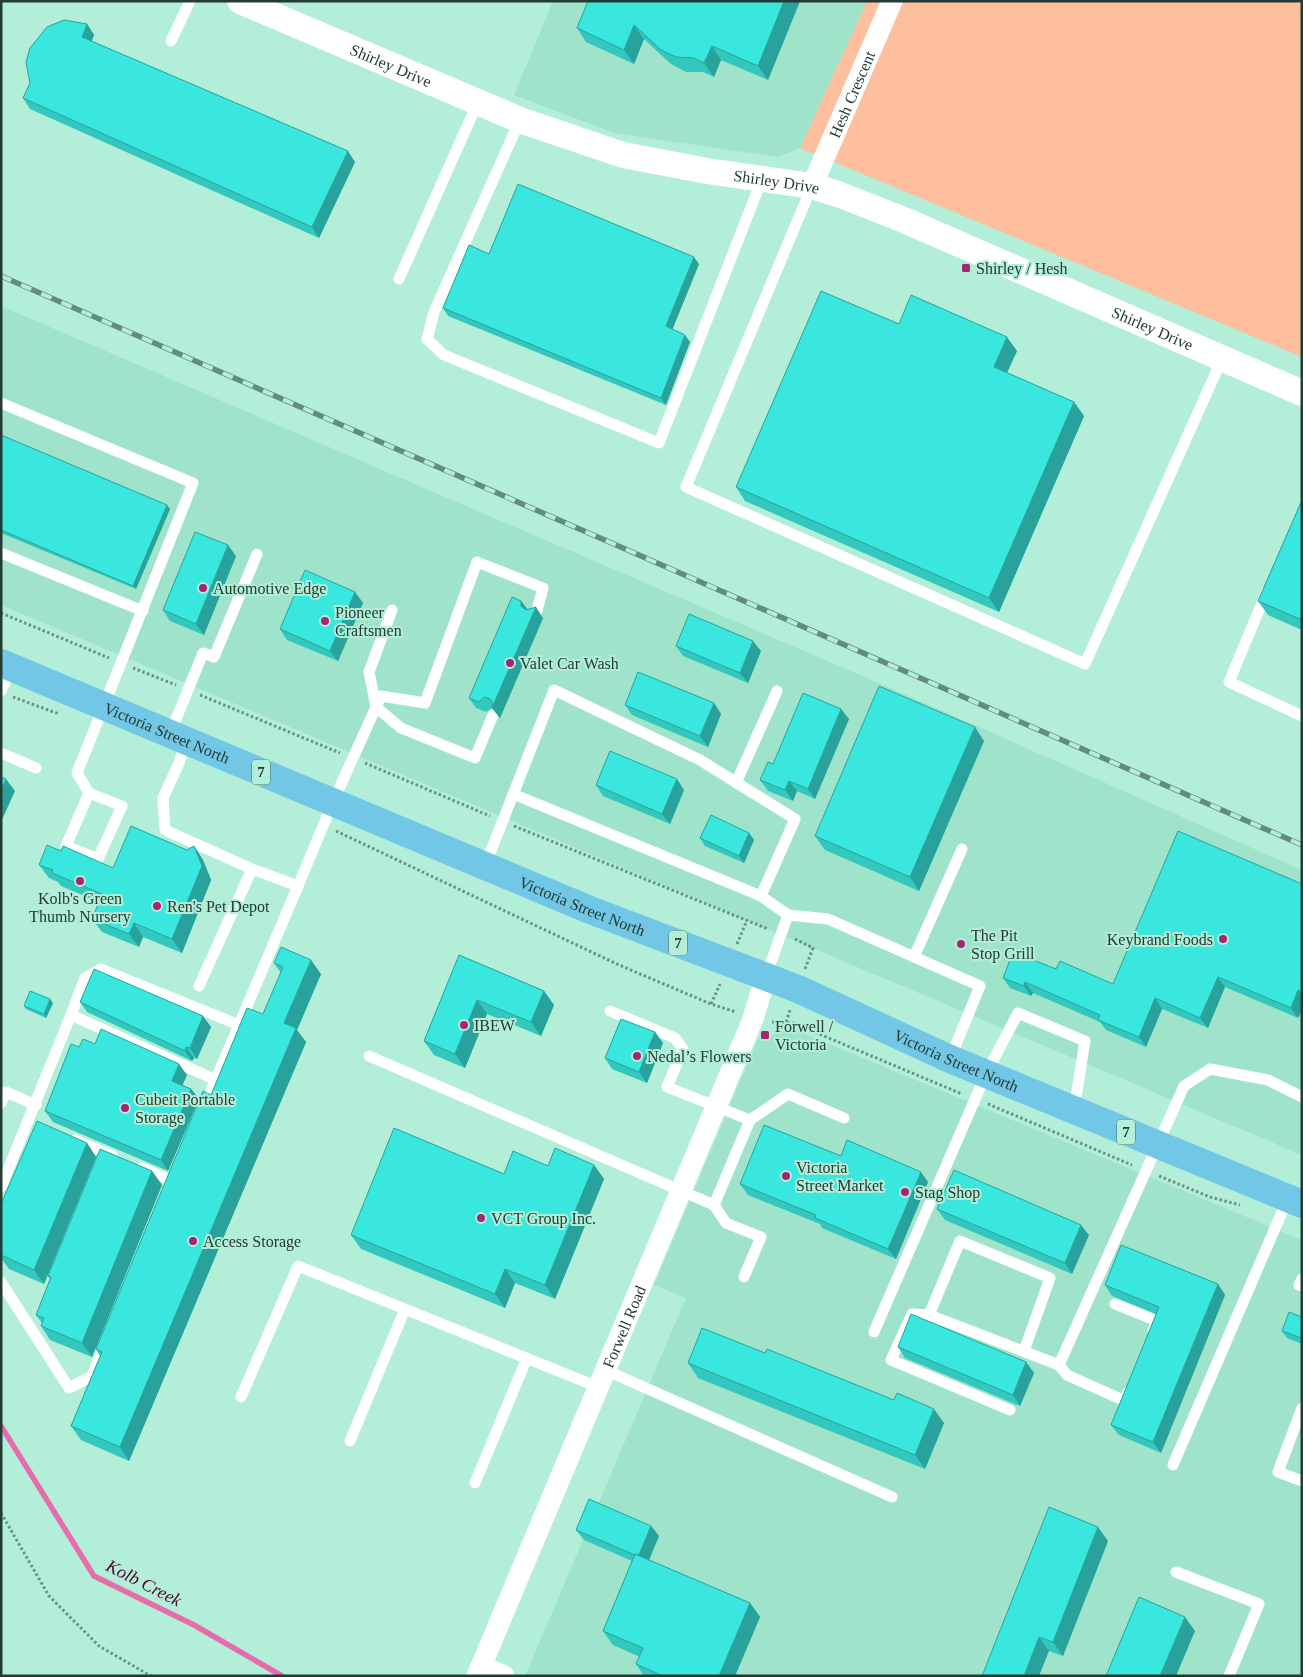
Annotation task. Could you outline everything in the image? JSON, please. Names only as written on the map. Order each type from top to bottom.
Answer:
[{"type":"main road","name":"Victoria Street North","points":[[5,674],[103,706],[590,910],[766,976],[950,1059],[1295,1201]]},
{"type":"street","name":"Shirley Drive","points":[[240,1],[520,120],[622,155],[707,172],[812,186],[838,194],[904,220],[1302,393]]},
{"type":"street","name":"Hesh Crescent","points":[[812,186],[892,1]]},
{"type":"street","name":"Forwell Road","points":[[479,1671],[753,1018],[766,976]]},
{"type":"street","points":[[479,1671],[504,1676]]},
{"type":"lane","points":[[171,41],[190,1]]},
{"type":"lane","points":[[399,279],[478,102]]},
{"type":"lane","points":[[520,120],[434,312],[427,339],[444,355],[659,443],[762,179]]},
{"type":"lane","points":[[812,186],[686,487],[1085,664],[1222,359]]},
{"type":"lane","points":[[1,402],[193,483],[77,773],[89,793],[122,806],[98,860],[66,846],[89,793]]},
{"type":"lane","points":[[257,554],[214,657],[204,653],[178,738],[179,763],[163,798],[165,830],[252,869],[298,886]]},
{"type":"lane","points":[[2,556],[143,611]]},
{"type":"lane","points":[[378,701],[425,703],[477,562],[543,588],[536,614]]},
{"type":"lane","points":[[1273,576],[1229,682],[1302,716]]},
{"type":"lane","points":[[392,610],[369,672],[378,701],[401,728],[475,758],[493,715]]},
{"type":"lane","points":[[485,866],[554,690],[700,760],[795,819],[761,896]]},
{"type":"lane","points":[[736,782],[777,691]]},
{"type":"lane","points":[[198,1122],[333,802],[378,701]]},
{"type":"lane","points":[[1,753],[36,768]]},
{"type":"lane","points":[[513,794],[761,896],[788,915],[828,919],[980,986],[950,1059]]},
{"type":"lane","points":[[914,957],[962,849]]},
{"type":"lane","points":[[199,986],[252,869]]},
{"type":"lane","points":[[766,976],[788,915]]},
{"type":"lane","points":[[1,1188],[34,1122],[36,1105],[85,978],[102,969],[239,1025]]},
{"type":"lane","points":[[610,1011],[675,1038],[684,1049],[667,1087],[750,1120]]},
{"type":"lane","points":[[874,1332],[986,1074],[1018,1013],[1085,1041],[1074,1110]]},
{"type":"lane","points":[[71,1015],[216,1080]]},
{"type":"lane","points":[[369,1056],[714,1205],[726,1223],[761,1237],[744,1277]]},
{"type":"lane","points":[[1059,1365],[1184,1086],[1210,1069],[1268,1080],[1302,1097]]},
{"type":"lane","points":[[1,1103],[6,1092],[36,1105]]},
{"type":"lane","points":[[714,1205],[750,1120],[788,1094],[844,1118]]},
{"type":"lane","points":[[64,1135],[104,1157],[127,1162],[172,1181]]},
{"type":"lane","points":[[1173,1464],[1295,1201]]},
{"type":"lane","points":[[930,1315],[960,1241],[1050,1278],[1024,1351]]},
{"type":"lane","points":[[241,1397],[298,1266],[527,1358],[601,1379],[892,1497]]},
{"type":"lane","points":[[1302,1278],[1299,1285],[1302,1286]]},
{"type":"lane","points":[[1,1282],[35,1326],[69,1388],[92,1376],[110,1331]]},
{"type":"lane","points":[[1115,1304],[1157,1321],[1150,1339]]},
{"type":"lane","points":[[350,1441],[405,1309]]},
{"type":"lane","points":[[1010,1410],[891,1360],[912,1314],[930,1315],[1059,1365],[1067,1375],[1125,1401],[1132,1383]]},
{"type":"lane","points":[[475,1483],[527,1358]]},
{"type":"lane","points":[[1302,1408],[1278,1472],[1302,1481]]},
{"type":"lane","points":[[1176,1572],[1259,1604],[1229,1676]]},
{"type":"path","points":[[1,613],[100,654]]},
{"type":"path","points":[[134,668],[170,683]]},
{"type":"path","points":[[200,695],[335,751]]},
{"type":"path","points":[[12,696],[67,718]]},
{"type":"path","points":[[372,766],[486,814]]},
{"type":"path","points":[[517,827],[757,924]]},
{"type":"path","points":[[349,837],[619,965],[711,1004],[730,1010]]},
{"type":"path","points":[[742,932],[747,920]]},
{"type":"path","points":[[804,943],[813,948],[808,960]]},
{"type":"path","points":[[711,1004],[716,992]]},
{"type":"path","points":[[786,1022],[789,1013]]},
{"type":"path","name":"Victoria Street North","points":[[766,1024],[786,1022],[1210,1197],[1243,1206]]},
{"type":"path","points":[[1,1513],[50,1596],[99,1646],[151,1676]]},
{"type":"shaded area","points":[[553,1],[867,1],[800,148],[778,157],[614,133],[514,95]]},
{"type":"shaded area","points":[[867,1],[1302,1],[1302,357],[800,148]]},
{"type":"shaded area","points":[[1,306],[918,700],[1302,870],[1302,1155],[1,605]]},
{"type":"shaded area","points":[[793,1029],[1302,1240],[1302,1676],[525,1676],[686,1298],[654,1285],[758,1039]]},
{"type":"building","points":[[588,1],[784,1],[758,66],[712,46],[704,63],[694,58],[676,57],[661,50],[634,25],[624,50],[577,28]]},
{"type":"building","points":[[64,20],[87,24],[82,37],[348,151],[312,227],[23,98],[30,83],[26,62],[30,48],[47,27]]},
{"type":"building","points":[[518,184],[694,257],[666,326],[685,335],[661,398],[443,308],[469,245],[489,254]]},
{"type":"building","points":[[821,291],[899,324],[911,295],[1007,337],[994,367],[1074,402],[989,598],[736,487]]},
{"type":"building","points":[[1,435],[167,505],[133,586],[1,530]]},
{"type":"building","points":[[1302,500],[1302,620],[1258,601]]},
{"type":"building","name":"Automotive Edge","points":[[195,532],[228,545],[196,624],[163,610]]},
{"type":"building","name":"Pioneer Craftsmen","points":[[305,570],[355,592],[330,651],[280,629]]},
{"type":"building","points":[[512,597],[521,601],[521,606],[526,610],[536,607],[492,708],[493,703],[489,698],[484,697],[479,702],[469,698]]},
{"type":"building","points":[[689,614],[753,641],[740,673],[676,646]]},
{"type":"building","points":[[638,672],[714,703],[700,736],[625,705]]},
{"type":"building","points":[[879,686],[975,727],[910,877],[815,836]]},
{"type":"building","points":[[803,693],[841,709],[808,789],[789,781],[785,790],[760,780],[768,762],[773,764]]},
{"type":"building","points":[[610,751],[677,779],[662,814],[596,785]]},
{"type":"building","points":[[1,777],[6,779],[1,790]]},
{"type":"building","points":[[711,815],[749,833],[739,856],[700,838]]},
{"type":"building","points":[[131,826],[187,850],[194,846],[202,866],[172,939],[134,923],[129,934],[92,919],[102,894],[52,873],[53,870],[39,865],[47,845],[61,851],[63,846],[113,868]]},
{"type":"building","name":"Keybrand Foods","points":[[1178,831],[1302,884],[1302,992],[1298,990],[1291,1008],[1218,977],[1200,1018],[1155,998],[1139,1037],[1098,1020],[1100,1015],[1025,982],[1024,986],[1003,978],[1013,952],[1056,969],[1060,961],[1113,984]]},
{"type":"building","name":"Access Storage","points":[[281,947],[311,960],[284,1023],[296,1028],[120,1447],[71,1426],[102,1352],[96,1349],[203,1091],[211,1095],[247,1008],[263,1014],[283,967],[274,963]]},
{"type":"building","points":[[459,955],[544,991],[531,1022],[477,1000],[455,1054],[424,1041]]},
{"type":"building","points":[[94,969],[203,1016],[190,1048],[186,1047],[185,1051],[80,1002]]},
{"type":"building","points":[[30,991],[50,999],[44,1014],[24,1006]]},
{"type":"building","points":[[621,1019],[655,1032],[639,1072],[605,1058]]},
{"type":"building","name":"Cubeit Portable Storage","points":[[101,1029],[179,1064],[172,1081],[191,1089],[161,1160],[45,1111],[71,1044],[79,1047],[83,1039],[95,1044]]},
{"type":"building","points":[[37,1121],[87,1143],[34,1270],[1,1255],[1,1204]]},
{"type":"building","points":[[764,1125],[841,1156],[847,1140],[921,1172],[888,1249],[815,1218],[816,1215],[740,1184]]},
{"type":"building","name":"VCT Group Inc.","points":[[394,1128],[504,1174],[513,1151],[548,1166],[555,1148],[594,1165],[545,1285],[505,1269],[495,1294],[351,1235]]},
{"type":"building","points":[[100,1149],[152,1171],[82,1343],[41,1326],[44,1318],[36,1315],[51,1277],[48,1276]]},
{"type":"building","points":[[954,1170],[1081,1225],[1065,1263],[937,1209]]},
{"type":"building","points":[[1121,1245],[1218,1284],[1153,1442],[1111,1425],[1159,1307],[1105,1285]]},
{"type":"building","points":[[1289,1312],[1302,1317],[1302,1338],[1282,1331]]},
{"type":"building","points":[[911,1314],[1026,1362],[1013,1395],[898,1347]]},
{"type":"building","points":[[702,1328],[765,1353],[767,1349],[894,1400],[897,1393],[934,1409],[915,1455],[688,1363]]},
{"type":"building","points":[[589,1499],[651,1526],[639,1555],[576,1530]]},
{"type":"building","points":[[1049,1507],[1098,1527],[1053,1642],[1039,1637],[1024,1676],[982,1676]]},
{"type":"building","points":[[635,1554],[750,1603],[719,1676],[663,1676],[636,1664],[643,1648],[603,1631]]},
{"type":"building","points":[[1139,1597],[1185,1617],[1160,1676],[1106,1676]]},
{"type":"waterway","name":"Kolb Creek","points":[[1,1426],[94,1576],[194,1625],[282,1676]]},
{"type":"railway","points":[[1,276],[1302,845]]},
{"type":"place","name":"Shirley / Hesh","points":[[966,268]]},
{"type":"place","name":"Automotive Edge","points":[[203,588]]},
{"type":"place","name":"Pioneer Craftsmen","points":[[325,621]]},
{"type":"place","name":"Valet Car Wash","points":[[510,663]]},
{"type":"place","name":"Kolb's Green Thumb Nursery","points":[[80,881]]},
{"type":"place","name":"Ren's Pet Depot","points":[[157,906]]},
{"type":"place","name":"Keybrand Foods","points":[[1223,939]]},
{"type":"place","name":"The Pit Stop Grill","points":[[961,944]]},
{"type":"place","name":"IBEW","points":[[464,1025]]},
{"type":"place","name":"Forwell / Victoria","points":[[765,1035]]},
{"type":"place","name":"Nedal’s Flowers","points":[[637,1056]]},
{"type":"place","name":"Cubeit Portable Storage","points":[[125,1108]]},
{"type":"place","name":"Victoria Street Market","points":[[786,1176]]},
{"type":"place","name":"Stag Shop","points":[[905,1192]]},
{"type":"place","name":"VCT Group Inc.","points":[[481,1218]]},
{"type":"place","name":"Access Storage","points":[[193,1241]]}]
